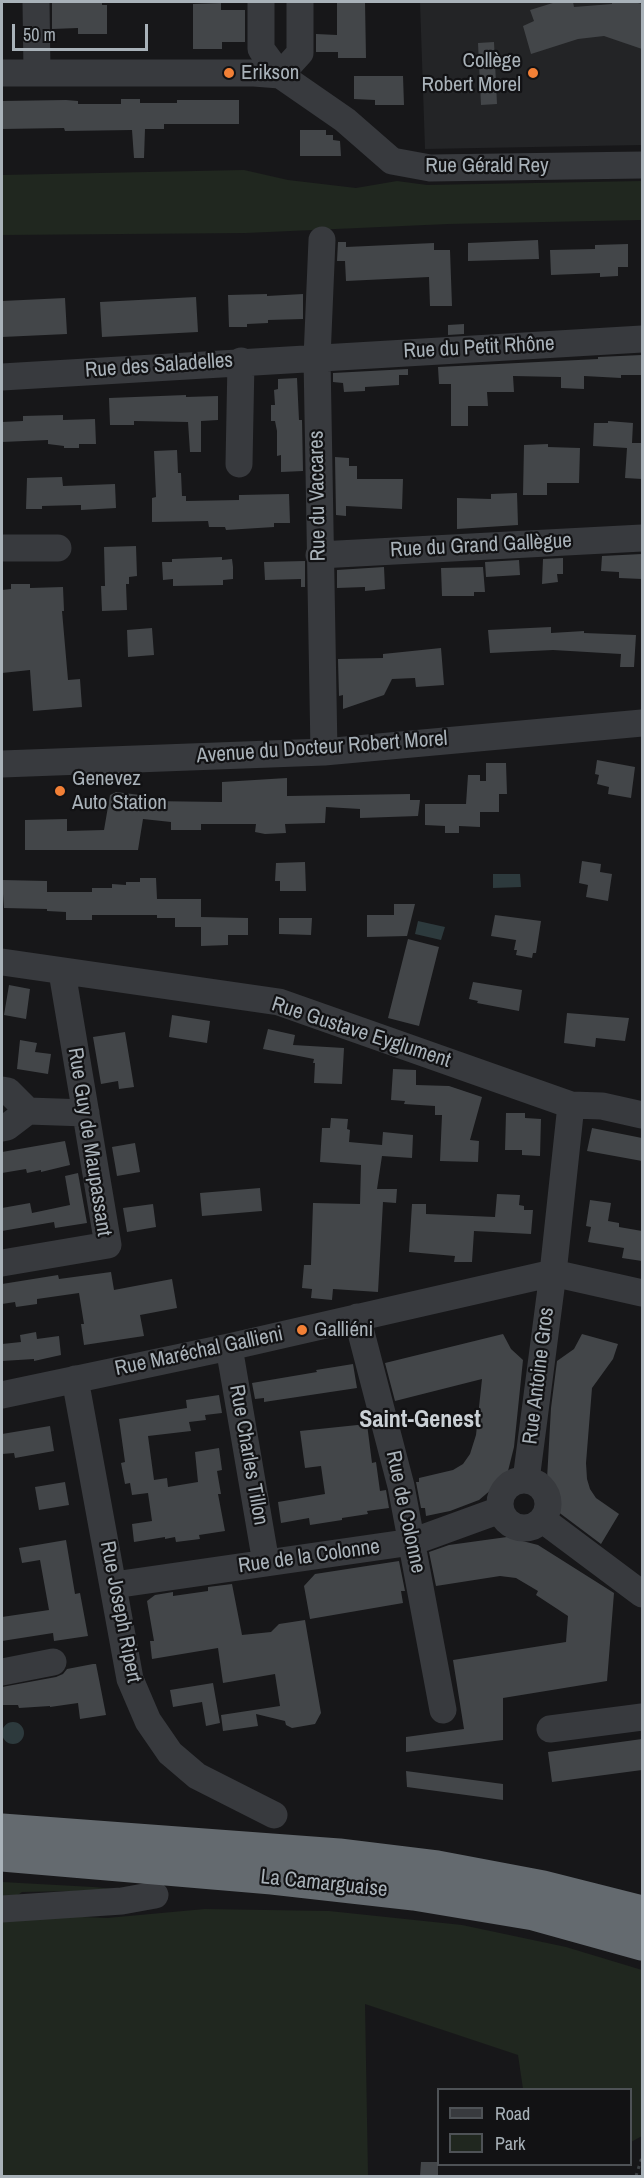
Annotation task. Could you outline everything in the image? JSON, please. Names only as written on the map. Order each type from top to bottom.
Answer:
[{"type":"highway","points":[[2,1812],[226,1846]]},
{"type":"highway","name":"La Camarguaise","points":[[2,1830],[339,1855],[437,1868],[543,1887],[642,1912]]},
{"type":"highway","name":"La Camarguaise","points":[[2,1855],[272,1878],[414,1894],[534,1914],[642,1944]]},
{"type":"highway","points":[[2,1871],[292,1892],[414,1894]]},
{"type":"street","points":[[36,2],[37,72]]},
{"type":"street","points":[[261,2],[261,50],[280,75]]},
{"type":"street","points":[[280,75],[300,53],[300,2]]},
{"type":"street","points":[[2,72],[280,75]]},
{"type":"street","name":"Rue Gérald Rey","points":[[280,75],[345,120],[392,161],[430,168],[642,165]]},
{"type":"street","name":"Rue du Vaccares","points":[[322,240],[316,358],[324,752]]},
{"type":"street","name":"Rue du Petit Rhône","points":[[316,358],[642,339]]},
{"type":"street","name":"Rue des Saladelles","points":[[2,376],[316,358]]},
{"type":"street","points":[[239,464],[241,361]]},
{"type":"street","name":"Rue du Grand Gallègue","points":[[319,555],[642,538]]},
{"type":"street","points":[[2,548],[58,548]]},
{"type":"street","name":"Avenue du Docteur Robert Morel","points":[[2,764],[324,752],[642,723]]},
{"type":"street","name":"Rue Gustave Eyglument","points":[[2,962],[279,1002],[571,1105],[602,1106],[642,1115]]},
{"type":"street","name":"Rue Guy de Maupassant","points":[[2,1263],[108,1245],[62,972]]},
{"type":"street","points":[[2,1090],[9,1091],[28,1111]]},
{"type":"street","name":"Rue Antoine Gros","points":[[526,1480],[553,1273],[571,1105]]},
{"type":"street","points":[[2,1128],[7,1127],[28,1111],[86,1113]]},
{"type":"street","name":"Rue Maréchal Gallieni","points":[[2,1395],[229,1347],[553,1273],[642,1293]]},
{"type":"street","name":"Rue de Colonne","points":[[357,1317],[402,1486],[443,1710]]},
{"type":"street","name":"Rue Charles Tillon","points":[[229,1347],[266,1563]]},
{"type":"street","name":"Rue Joseph Ripert","points":[[75,1379],[130,1679],[148,1721],[170,1753],[197,1776],[274,1815]]},
{"type":"street","points":[[526,1480],[542,1487],[549,1503],[543,1520],[528,1529],[510,1525],[500,1510],[500,1499],[506,1488],[515,1482],[526,1480]]},
{"type":"street","name":"Rue de la Colonne","points":[[114,1585],[412,1542],[500,1510]]},
{"type":"street","points":[[543,1520],[642,1594]]},
{"type":"street","points":[[2,1672],[53,1662]]},
{"type":"street","points":[[550,1729],[642,1717]]},
{"type":"street","points":[[2,1909],[122,1901],[155,1895]]},
{"type":"path","points":[[636,2176],[642,2157]]},
{"type":"shaded area","name":"Collège Robert Morel","points":[[420,2],[642,2],[642,145],[425,149]]},
{"type":"shaded area","points":[[493,874],[520,874],[521,887],[493,888]]},
{"type":"shaded area","points":[[418,921],[445,927],[441,940],[415,934]]},
{"type":"shaded area","points":[[13,1722],[23,1729],[24,1733],[17,1743],[13,1744],[3,1737],[2,1733],[9,1723]]},
{"type":"green space","points":[[244,170],[288,180],[356,188],[397,181],[427,185],[642,181],[642,220],[448,224],[246,233],[2,235],[2,175]]},
{"type":"green space","points":[[2,1882],[126,1890],[22,1892],[2,1903]]},
{"type":"green space","points":[[205,1909],[329,1911],[462,1925],[566,1947],[642,1970],[642,2136],[632,2141],[632,2088],[523,2088],[518,2055],[365,2004],[368,2176],[2,2176],[2,1920],[58,1916],[107,1918]]},
{"type":"building","points":[[52,2],[102,2],[102,5],[107,5],[107,34],[78,34],[78,28],[52,29]]},
{"type":"building","points":[[337,2],[365,2],[366,58],[338,58],[338,52],[316,52],[316,34],[337,35]]},
{"type":"building","points":[[556,2],[573,2],[574,7],[612,4],[612,2],[642,4],[642,49],[604,36],[578,39],[531,54],[523,26],[534,21],[530,10]]},
{"type":"building","points":[[221,3],[221,10],[245,10],[245,42],[222,42],[222,49],[193,49],[193,4]]},
{"type":"building","points":[[494,42],[497,104],[481,105],[478,43]]},
{"type":"building","points":[[354,76],[403,76],[404,105],[375,105],[375,100],[354,99]]},
{"type":"building","points":[[121,99],[140,99],[140,103],[177,103],[177,100],[239,100],[239,124],[164,124],[164,129],[145,129],[144,158],[134,158],[132,130],[2,129],[2,101],[66,100],[78,101],[78,104],[121,104]]},
{"type":"building","points":[[300,130],[326,130],[326,135],[333,135],[333,140],[340,141],[341,156],[300,156]]},
{"type":"building","points":[[538,240],[539,259],[468,261],[468,243]]},
{"type":"building","points":[[338,242],[346,242],[346,247],[434,243],[434,250],[450,250],[452,306],[430,306],[429,277],[346,281],[345,261],[337,261]]},
{"type":"building","points":[[628,244],[628,267],[618,267],[618,276],[600,277],[600,273],[551,275],[550,250],[595,249],[595,245]]},
{"type":"building","points":[[267,294],[267,296],[303,294],[303,319],[268,320],[268,323],[247,324],[247,327],[229,327],[228,295]]},
{"type":"building","points":[[196,297],[198,332],[102,337],[100,302]]},
{"type":"building","points":[[65,298],[67,334],[2,337],[2,301]]},
{"type":"building","points":[[464,324],[464,334],[448,335],[448,325]]},
{"type":"building","points":[[642,355],[642,375],[621,375],[621,378],[584,376],[584,389],[561,388],[561,377],[513,376],[514,392],[487,392],[488,406],[468,406],[468,426],[451,426],[451,384],[439,384],[438,367]]},
{"type":"building","points":[[408,369],[408,375],[399,375],[399,385],[365,387],[365,391],[344,392],[343,383],[333,382],[333,373]]},
{"type":"building","points":[[297,378],[299,420],[302,420],[303,471],[281,472],[281,455],[277,456],[277,431],[275,421],[271,421],[271,405],[275,405],[274,390],[278,389],[278,379]]},
{"type":"building","points":[[186,395],[186,397],[218,396],[218,420],[201,421],[201,452],[190,452],[188,422],[134,421],[134,425],[110,425],[109,398]]},
{"type":"building","points":[[63,415],[63,420],[95,419],[96,444],[79,444],[79,448],[64,448],[64,446],[48,444],[48,440],[2,442],[2,422],[23,421],[23,416]]},
{"type":"building","points":[[608,421],[633,423],[632,443],[642,443],[642,479],[625,478],[627,448],[593,446],[594,423],[608,423]]},
{"type":"building","points":[[548,444],[548,447],[580,448],[579,483],[547,483],[547,495],[523,495],[524,445]]},
{"type":"building","points":[[177,450],[182,496],[186,496],[186,501],[239,500],[239,495],[289,494],[290,523],[274,523],[274,527],[226,530],[225,527],[209,527],[208,521],[152,522],[152,498],[156,497],[154,451]]},
{"type":"building","points":[[335,457],[349,458],[349,466],[357,466],[357,479],[403,479],[402,509],[346,506],[346,516],[336,515]]},
{"type":"building","points":[[62,477],[63,486],[115,484],[116,508],[81,510],[81,505],[42,506],[42,509],[26,509],[27,478]]},
{"type":"building","points":[[517,493],[518,525],[457,529],[457,498],[491,499],[491,494]]},
{"type":"building","points":[[136,546],[137,576],[129,577],[129,584],[126,584],[127,610],[102,611],[101,586],[105,586],[104,547]]},
{"type":"building","points":[[642,554],[642,579],[619,578],[619,572],[601,571],[602,556]]},
{"type":"building","points":[[222,557],[222,560],[232,559],[233,567],[233,579],[223,580],[223,585],[173,586],[173,579],[163,580],[162,562],[172,562],[172,559]]},
{"type":"building","points":[[563,558],[563,574],[557,574],[558,582],[542,584],[543,559]]},
{"type":"building","points":[[519,560],[520,575],[486,577],[485,562]]},
{"type":"building","points":[[305,561],[305,587],[301,587],[301,579],[265,580],[264,562]]},
{"type":"building","points":[[384,567],[385,589],[365,591],[365,587],[337,588],[337,570]]},
{"type":"building","points":[[483,567],[485,592],[474,592],[474,596],[442,596],[441,568]]},
{"type":"building","points":[[11,584],[30,584],[30,588],[63,587],[64,611],[62,611],[68,680],[80,679],[82,707],[33,711],[30,670],[2,673],[2,590],[11,589]]},
{"type":"building","points":[[551,627],[551,633],[584,631],[584,633],[636,635],[634,667],[620,667],[621,654],[553,650],[490,653],[488,630]]},
{"type":"building","points":[[152,628],[154,655],[128,657],[127,630]]},
{"type":"building","points":[[441,648],[444,685],[416,687],[415,678],[392,679],[384,695],[343,709],[343,695],[339,696],[338,659],[383,658],[383,654]]},
{"type":"building","points":[[597,760],[635,767],[631,798],[608,794],[609,787],[597,784],[599,775],[595,774]]},
{"type":"building","points":[[486,763],[506,763],[507,794],[499,794],[499,812],[480,812],[480,827],[459,826],[459,833],[445,833],[445,826],[425,825],[425,804],[466,804],[468,775],[480,775],[480,781],[486,781]]},
{"type":"building","points":[[287,778],[287,796],[410,794],[410,800],[420,800],[418,816],[360,818],[360,809],[326,807],[325,823],[285,824],[286,833],[265,834],[255,832],[256,824],[201,824],[201,830],[171,830],[171,822],[143,819],[138,850],[25,850],[25,820],[67,819],[67,831],[104,830],[110,795],[116,792],[140,795],[148,801],[222,802],[222,782]]},
{"type":"building","points":[[582,861],[601,864],[600,872],[612,874],[608,901],[586,897],[588,885],[579,883]]},
{"type":"building","points":[[305,862],[306,891],[280,891],[280,881],[275,881],[276,863]]},
{"type":"building","points":[[140,878],[156,878],[157,899],[201,899],[201,927],[175,927],[175,918],[157,918],[157,915],[92,915],[92,920],[66,920],[66,912],[4,908],[2,880],[47,881],[47,892],[92,892],[92,888],[112,888],[112,884],[126,885],[126,882],[140,882]]},
{"type":"building","points":[[394,904],[415,904],[407,936],[367,937],[367,915],[394,915]]},
{"type":"building","points":[[495,915],[541,921],[536,953],[533,953],[532,958],[516,955],[517,950],[514,950],[516,940],[491,936]]},
{"type":"building","points":[[201,917],[248,918],[248,935],[228,935],[228,945],[201,946]]},
{"type":"building","points":[[279,918],[312,918],[311,935],[279,934]]},
{"type":"building","points":[[408,939],[439,947],[419,1026],[388,1018]]},
{"type":"building","points":[[473,982],[522,990],[519,1011],[477,1003],[478,1001],[469,999]]},
{"type":"building","points":[[9,985],[30,989],[26,1019],[4,1015]]},
{"type":"building","points":[[567,1013],[629,1018],[625,1041],[596,1038],[595,1047],[564,1043]]},
{"type":"building","points":[[172,1015],[210,1021],[207,1043],[169,1037]]},
{"type":"building","points":[[268,1029],[295,1035],[293,1045],[344,1048],[342,1084],[314,1083],[314,1059],[263,1049]]},
{"type":"building","points":[[125,1032],[134,1087],[119,1089],[118,1081],[101,1084],[93,1037]]},
{"type":"building","points":[[20,1040],[37,1043],[35,1052],[51,1054],[48,1074],[17,1069]]},
{"type":"building","points":[[393,1069],[416,1070],[416,1085],[449,1086],[482,1097],[470,1140],[479,1141],[478,1162],[440,1161],[442,1115],[435,1115],[435,1106],[404,1104],[405,1101],[391,1100]]},
{"type":"building","points":[[506,1113],[525,1113],[525,1118],[541,1119],[540,1156],[522,1155],[522,1150],[505,1150]]},
{"type":"building","points":[[331,1118],[348,1119],[349,1142],[382,1145],[383,1132],[413,1135],[412,1158],[382,1156],[377,1189],[397,1189],[396,1203],[383,1202],[378,1292],[333,1289],[332,1300],[311,1298],[312,1289],[302,1288],[304,1265],[311,1265],[313,1203],[360,1204],[361,1165],[320,1162],[322,1128],[330,1128]]},
{"type":"building","points":[[592,1128],[642,1138],[642,1161],[587,1151]]},
{"type":"building","points":[[65,1141],[70,1165],[41,1172],[41,1170],[27,1173],[26,1169],[2,1173],[2,1152]]},
{"type":"building","points":[[135,1143],[140,1172],[117,1176],[112,1147]]},
{"type":"building","points":[[78,1173],[87,1223],[55,1228],[54,1222],[2,1231],[2,1208],[30,1203],[32,1213],[70,1205],[65,1176]]},
{"type":"building","points":[[260,1188],[262,1211],[202,1216],[200,1193]]},
{"type":"building","points":[[497,1194],[520,1195],[519,1205],[524,1206],[524,1210],[533,1210],[531,1234],[474,1231],[472,1262],[454,1262],[455,1256],[409,1252],[412,1204],[426,1204],[426,1214],[495,1217]]},
{"type":"building","points":[[590,1200],[611,1203],[608,1221],[619,1223],[619,1227],[642,1231],[642,1261],[622,1258],[624,1248],[588,1242],[591,1227],[586,1226]]},
{"type":"building","points":[[153,1204],[156,1227],[127,1232],[123,1208]]},
{"type":"building","points":[[111,1272],[114,1290],[172,1279],[177,1308],[140,1315],[144,1336],[84,1345],[81,1324],[84,1324],[79,1293],[37,1299],[37,1304],[16,1307],[15,1302],[2,1304],[2,1284],[58,1275],[59,1279]]},
{"type":"building","points":[[36,1332],[37,1339],[59,1336],[61,1355],[34,1361],[34,1359],[2,1361],[2,1344],[21,1342],[20,1335]]},
{"type":"building","points":[[503,1334],[511,1349],[523,1360],[514,1447],[508,1471],[479,1500],[450,1511],[426,1516],[425,1508],[421,1508],[416,1482],[419,1482],[419,1478],[453,1470],[463,1464],[470,1454],[476,1435],[482,1379],[395,1401],[385,1363]]},
{"type":"building","points":[[582,1334],[618,1344],[613,1359],[592,1388],[586,1463],[587,1479],[596,1498],[619,1514],[601,1544],[557,1511],[547,1479],[551,1408],[557,1361],[574,1349]]},
{"type":"building","points":[[353,1364],[357,1388],[264,1402],[264,1398],[255,1399],[252,1383]]},
{"type":"building","points":[[219,1395],[222,1413],[205,1415],[206,1420],[189,1422],[191,1431],[148,1436],[154,1480],[167,1478],[168,1487],[198,1482],[195,1452],[219,1448],[222,1470],[217,1471],[221,1494],[218,1494],[225,1531],[199,1535],[200,1539],[176,1542],[175,1537],[165,1539],[165,1537],[134,1542],[132,1524],[152,1521],[148,1493],[132,1495],[130,1483],[125,1484],[121,1463],[125,1462],[119,1419],[187,1408],[186,1400]]},
{"type":"building","points":[[367,1424],[372,1463],[376,1462],[380,1491],[386,1490],[389,1508],[367,1511],[368,1514],[342,1518],[342,1520],[310,1525],[309,1518],[281,1523],[278,1502],[325,1494],[321,1466],[305,1468],[300,1431]]},
{"type":"building","points":[[50,1426],[54,1451],[15,1458],[14,1453],[2,1454],[2,1434]]},
{"type":"building","points":[[65,1482],[69,1505],[39,1510],[35,1487]]},
{"type":"building","points":[[507,1537],[538,1545],[614,1593],[607,1681],[503,1698],[503,1740],[406,1752],[406,1737],[464,1729],[453,1660],[566,1642],[568,1616],[536,1595],[538,1591],[516,1578],[500,1576],[436,1586],[429,1552],[449,1545]]},
{"type":"building","points":[[66,1540],[75,1594],[80,1593],[88,1636],[54,1641],[53,1633],[2,1641],[2,1617],[49,1610],[40,1560],[22,1563],[19,1548]]},
{"type":"building","points":[[399,1561],[405,1591],[401,1591],[403,1603],[310,1619],[304,1586],[315,1574]]},
{"type":"building","points":[[232,1584],[242,1635],[271,1632],[279,1624],[305,1620],[321,1713],[315,1724],[292,1728],[286,1725],[285,1721],[256,1714],[258,1726],[223,1731],[221,1715],[280,1706],[275,1674],[223,1683],[218,1648],[152,1659],[150,1641],[154,1641],[147,1601],[155,1595],[173,1592],[173,1596],[208,1591],[208,1587]]},
{"type":"building","points":[[96,1664],[106,1715],[80,1719],[78,1703],[19,1708],[18,1705],[2,1705],[2,1687],[56,1677],[67,1669]]},
{"type":"building","points":[[213,1683],[220,1723],[206,1726],[202,1702],[173,1707],[170,1690]]},
{"type":"building","points":[[642,1739],[642,1770],[552,1782],[548,1752]]},
{"type":"building","points":[[406,1771],[503,1784],[503,1800],[407,1787]]},
{"type":"building","points":[[421,2162],[437,2162],[438,2176],[420,2176]]},
{"type":"place","name":"Erikson","points":[[229,73]]},
{"type":"place","name":"Collège Robert Morel","points":[[533,73]]},
{"type":"place","name":"Genevez Auto Station","points":[[60,791]]},
{"type":"place","name":"Galliéni","points":[[302,1330]]},
{"type":"district","name":"Saint-Genest","points":[[420,1421]]}]
